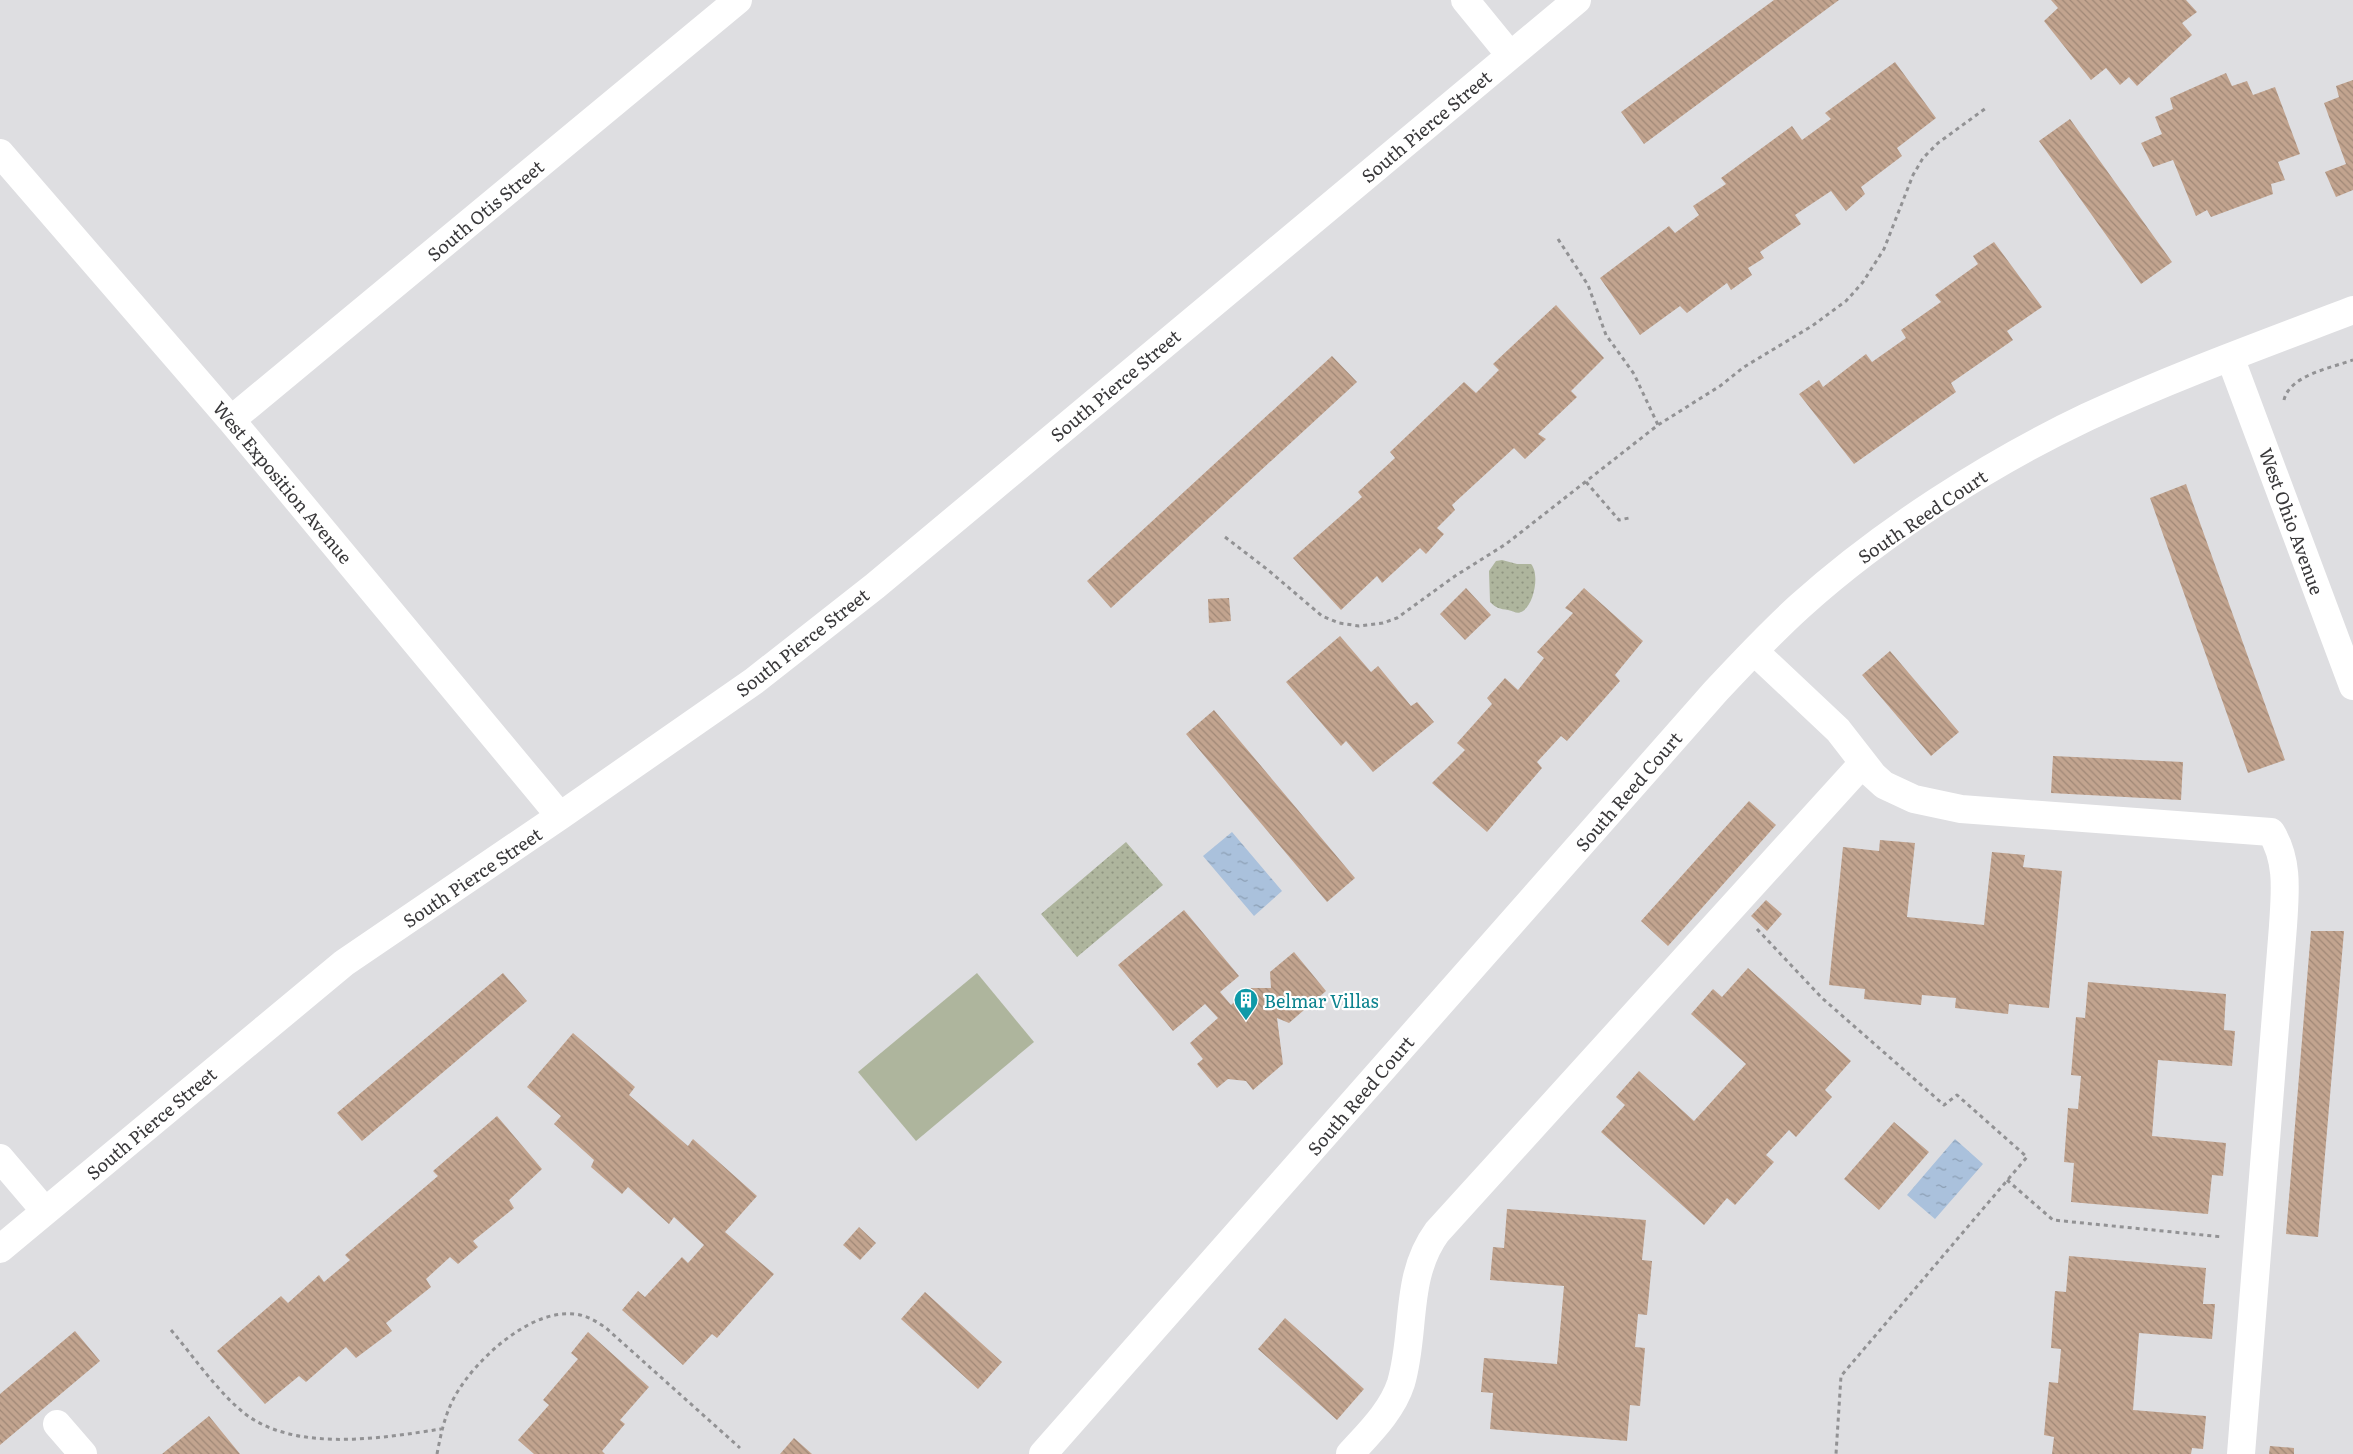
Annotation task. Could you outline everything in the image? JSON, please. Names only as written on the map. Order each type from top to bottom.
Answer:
[{"type":"street","name":"South Otis Street","points":[[231,420],[738,0]]},
{"type":"street","points":[[1464,0],[1510,55]]},
{"type":"street","name":"South Pierce Street","points":[[0,1249],[344,963],[754,681],[839,615],[1577,0]]},
{"type":"street","name":"West Exposition Avenue","points":[[0,153],[231,420],[560,816]]},
{"type":"street","name":"South Reed Court","points":[[1043,1454],[1715,692],[1800,606],[1840,572],[1895,532],[1982,474],[2085,418],[2230,357],[2353,310]]},
{"type":"street","name":"West Ohio Avenue","points":[[2230,357],[2346,646],[2353,686]]},
{"type":"street","points":[[1754,651],[1838,730],[1863,763],[1884,785],[1914,799],[1944,807],[2270,832],[2283,860],[2285,887],[2241,1454]]},
{"type":"street","points":[[1350,1454],[1387,1411],[1401,1382],[1416,1275],[1428,1244],[1863,763]]},
{"type":"street","points":[[0,1158],[45,1211]]},
{"type":"street","points":[[57,1424],[83,1454]]},
{"type":"path","points":[[1225,537],[1268,570],[1322,616],[1350,625],[1375,625],[1393,620],[1410,610],[1455,576],[1506,544],[1658,426],[1720,386],[1744,367],[1812,326],[1846,301],[1863,282],[1884,249],[1913,175],[1922,158],[1938,143],[1986,108]]},
{"type":"path","points":[[1558,239],[1588,286],[1606,335],[1634,374],[1658,426]]},
{"type":"path","points":[[2252,415],[2284,402],[2286,393],[2302,379],[2353,360]]},
{"type":"path","points":[[1586,482],[1619,520],[1629,518]]},
{"type":"path","points":[[1734,905],[1822,998],[1944,1105],[1957,1095],[2027,1156],[1841,1376],[1836,1454]]},
{"type":"path","points":[[2007,1180],[2053,1220],[2259,1240]]},
{"type":"path","points":[[437,1454],[441,1429],[461,1386],[489,1354],[511,1336],[545,1318],[572,1314],[583,1315],[606,1328],[740,1448]]},
{"type":"path","points":[[171,1330],[237,1406],[256,1421],[274,1429],[319,1438],[376,1438],[441,1429]]},
{"type":"green space","points":[[1502,560],[1517,564],[1531,564],[1534,569],[1535,589],[1533,596],[1527,607],[1521,612],[1517,613],[1500,609],[1490,602],[1489,571],[1496,561]]},
{"type":"green space","points":[[1126,842],[1163,885],[1077,957],[1041,914]]},
{"type":"green space","points":[[977,973],[1034,1042],[916,1141],[858,1072]]},
{"type":"water","points":[[1232,832],[1282,891],[1254,916],[1203,856]]},
{"type":"water","points":[[1955,1139],[1983,1164],[1935,1219],[1907,1195]]},
{"type":"building","points":[[1774,0],[1839,0],[1644,144],[1621,112]]},
{"type":"building","points":[[2051,0],[2186,0],[2197,12],[2182,23],[2192,35],[2137,86],[2129,77],[2120,85],[2106,68],[2091,80],[2044,21],[2058,8]]},
{"type":"building","points":[[1895,62],[1936,118],[1897,148],[1902,156],[1861,187],[1865,194],[1846,211],[1831,191],[1795,215],[1801,224],[1760,252],[1764,258],[1748,268],[1752,275],[1731,290],[1727,283],[1687,313],[1680,306],[1640,335],[1600,278],[1669,226],[1675,233],[1699,215],[1693,206],[1726,184],[1721,178],[1792,126],[1802,140],[1831,119],[1825,113]]},
{"type":"building","points":[[2226,73],[2232,86],[2247,81],[2253,95],[2275,87],[2300,154],[2278,162],[2285,180],[2271,184],[2273,194],[2211,217],[2207,210],[2196,216],[2173,160],[2153,167],[2141,143],[2162,134],[2155,117],[2173,109],[2170,98]]},
{"type":"building","points":[[2353,80],[2353,190],[2336,197],[2325,172],[2346,164],[2324,103],[2339,97],[2336,86]]},
{"type":"building","points":[[2070,119],[2172,262],[2141,284],[2039,141]]},
{"type":"building","points":[[1994,242],[2042,307],[2007,331],[2013,340],[1951,383],[1956,392],[1854,464],[1799,394],[1819,380],[1823,387],[1866,354],[1872,362],[1906,338],[1901,330],[1941,302],[1935,295],[1978,264],[1973,256]]},
{"type":"building","points":[[1556,305],[1604,358],[1571,391],[1577,397],[1538,434],[1546,439],[1525,459],[1514,448],[1452,505],[1455,510],[1437,528],[1444,534],[1426,554],[1420,548],[1382,583],[1377,576],[1341,610],[1293,558],[1362,497],[1358,492],[1395,458],[1390,452],[1464,382],[1476,393],[1499,370],[1493,364]]},
{"type":"building","points":[[1332,356],[1357,382],[1111,608],[1087,581]]},
{"type":"building","points":[[2186,484],[2285,760],[2248,773],[2150,498]]},
{"type":"building","points":[[1466,588],[1491,615],[1465,640],[1440,614]]},
{"type":"building","points":[[1584,588],[1643,641],[1615,675],[1620,681],[1567,741],[1561,736],[1537,762],[1542,768],[1487,832],[1432,783],[1465,750],[1457,743],[1492,704],[1487,698],[1505,678],[1518,690],[1544,658],[1537,652],[1573,613],[1565,608]]},
{"type":"building","points":[[1229,598],[1231,621],[1209,623],[1208,599]]},
{"type":"building","points":[[1340,636],[1371,672],[1378,666],[1411,706],[1417,702],[1434,722],[1373,772],[1346,741],[1341,746],[1286,682]]},
{"type":"building","points":[[1890,651],[1959,732],[1931,756],[1862,675]]},
{"type":"building","points":[[1214,710],[1355,878],[1327,902],[1186,734]]},
{"type":"building","points":[[2053,756],[2183,762],[2181,800],[2051,793]]},
{"type":"building","points":[[1749,801],[1776,825],[1668,946],[1641,921]]},
{"type":"building","points":[[1880,840],[1915,843],[1907,917],[1984,925],[1992,852],[2025,855],[2023,867],[2062,871],[2049,1008],[2009,1004],[2008,1014],[1955,1008],[1956,998],[1922,995],[1921,1005],[1864,999],[1865,989],[1829,985],[1843,847],[1879,851]]},
{"type":"building","points":[[1766,900],[1782,914],[1767,931],[1751,916]]},
{"type":"building","points":[[1184,910],[1239,976],[1220,992],[1231,1005],[1251,988],[1271,988],[1270,972],[1294,952],[1326,991],[1289,1023],[1277,1018],[1283,1064],[1253,1090],[1246,1081],[1228,1079],[1217,1088],[1197,1064],[1203,1059],[1190,1043],[1218,1018],[1205,1004],[1173,1031],[1118,965]]},
{"type":"building","points":[[2311,931],[2344,931],[2318,1237],[2286,1234]]},
{"type":"building","points":[[1748,968],[1851,1061],[1825,1090],[1832,1097],[1796,1137],[1789,1130],[1766,1155],[1774,1162],[1735,1205],[1727,1198],[1704,1225],[1601,1132],[1625,1105],[1616,1097],[1639,1071],[1694,1121],[1746,1064],[1691,1014],[1713,989],[1722,997]]},
{"type":"building","points":[[503,973],[527,1001],[362,1141],[337,1113]]},
{"type":"building","points":[[2088,982],[2226,994],[2224,1030],[2235,1031],[2232,1066],[2158,1060],[2152,1136],[2226,1143],[2223,1176],[2212,1175],[2208,1214],[2071,1202],[2074,1163],[2064,1162],[2068,1108],[2078,1109],[2081,1076],[2071,1075],[2076,1017],[2085,1018]]},
{"type":"building","points":[[573,1033],[635,1087],[629,1095],[688,1146],[693,1139],[757,1196],[725,1232],[774,1274],[717,1338],[712,1334],[683,1365],[622,1310],[638,1291],[645,1297],[682,1257],[688,1263],[704,1245],[674,1217],[669,1224],[628,1187],[622,1194],[591,1167],[594,1160],[554,1124],[561,1116],[527,1087]]},
{"type":"building","points":[[497,1116],[542,1169],[509,1200],[514,1208],[473,1241],[478,1247],[458,1264],[450,1257],[426,1279],[431,1287],[386,1323],[392,1331],[356,1358],[346,1347],[306,1382],[299,1376],[265,1404],[217,1351],[281,1296],[288,1303],[319,1275],[324,1282],[350,1260],[345,1255],[438,1176],[433,1171]]},
{"type":"building","points":[[1894,1122],[1929,1152],[1879,1210],[1844,1179]]},
{"type":"building","points":[[1507,1209],[1646,1220],[1642,1260],[1652,1261],[1647,1315],[1638,1314],[1635,1347],[1645,1348],[1640,1406],[1630,1405],[1627,1441],[1490,1429],[1493,1393],[1481,1392],[1484,1358],[1557,1364],[1564,1286],[1490,1280],[1493,1247],[1504,1248]]},
{"type":"building","points":[[859,1227],[876,1243],[860,1260],[843,1245]]},
{"type":"building","points":[[2069,1256],[2206,1268],[2203,1304],[2215,1304],[2212,1339],[2139,1333],[2133,1410],[2206,1416],[2203,1449],[2192,1448],[2191,1454],[2052,1454],[2054,1437],[2044,1435],[2049,1382],[2058,1383],[2061,1349],[2051,1348],[2055,1291],[2066,1292]]},
{"type":"building","points":[[925,1292],[1002,1362],[978,1389],[901,1319]]},
{"type":"building","points":[[1285,1318],[1364,1389],[1337,1420],[1258,1349]]},
{"type":"building","points":[[75,1331],[100,1361],[0,1445],[0,1394]]},
{"type":"building","points":[[588,1332],[649,1387],[620,1420],[625,1424],[602,1451],[605,1454],[534,1454],[518,1440],[549,1405],[543,1400],[578,1359],[571,1353]]},
{"type":"building","points":[[209,1416],[240,1454],[162,1454]]},
{"type":"building","points":[[794,1438],[812,1454],[780,1454]]},
{"type":"building","points":[[2270,1446],[2294,1448],[2294,1454],[2269,1454]]},
{"type":"place","name":"Belmar Villas","points":[[1246,1021]]}]
